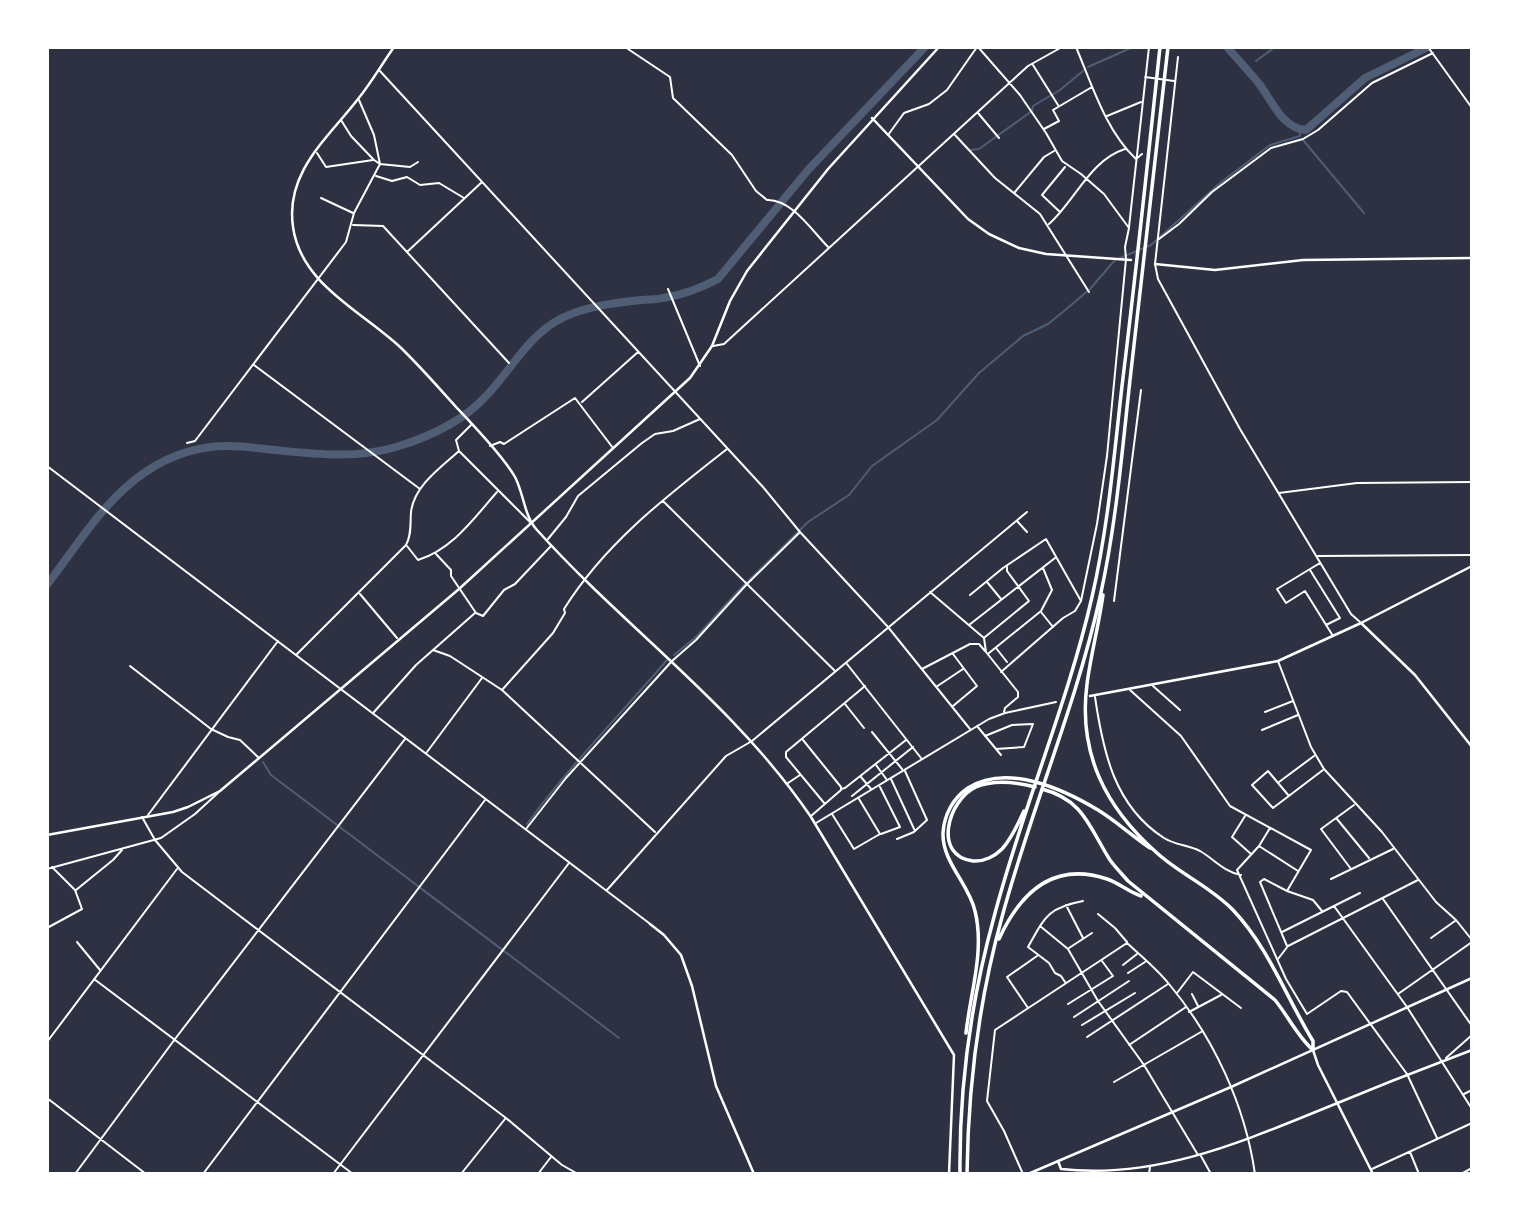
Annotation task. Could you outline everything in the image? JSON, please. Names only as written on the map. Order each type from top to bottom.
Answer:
[{"type":"highway","points":[[1158,854],[1115,808],[1093,763],[1087,735],[1087,683],[1113,523],[1168,47]]},
{"type":"highway","points":[[964,1077],[969,1030],[983,957],[998,901],[1070,682],[1098,569],[1110,488],[1160,49]]},
{"type":"highway","points":[[967,1174],[976,1055],[995,947],[1026,837],[1084,663],[1101,595],[1113,523]]},
{"type":"highway","points":[[960,1174],[967,1030],[977,932],[976,913],[944,846],[943,833],[952,803],[962,792],[989,779],[1023,782],[1057,791],[1101,812],[1230,906],[1262,945],[1313,1041],[1313,1050]]},
{"type":"highway","points":[[1023,782],[990,783],[976,787],[955,805],[947,832],[955,852],[971,861],[991,858],[1009,840],[1030,802]]},
{"type":"highway","points":[[1057,791],[1080,810],[1111,862],[1143,897],[1275,1000],[1291,1019],[1305,1043],[1313,1050]]},
{"type":"highway","points":[[995,947],[1019,902],[1047,880],[1064,875],[1096,876],[1108,879],[1143,897]]},
{"type":"main road","points":[[394,47],[358,99],[315,150],[300,174],[292,212],[296,244],[318,280],[399,346],[490,446],[514,476],[532,524],[582,580],[720,706],[788,783],[954,1055],[949,1174]]},
{"type":"main road","points":[[47,835],[188,807],[220,791],[459,589],[675,392],[700,366],[747,271],[828,169],[939,47]]},
{"type":"main road","points":[[872,118],[968,219],[989,234],[1019,248],[1066,256],[1131,260]]},
{"type":"main road","points":[[1156,264],[1214,270],[1303,260],[1472,258]]},
{"type":"main road","points":[[1092,696],[1278,662],[1472,566]]},
{"type":"main road","points":[[1361,623],[1415,675],[1472,747]]},
{"type":"main road","points":[[650,924],[664,935],[681,955],[692,986],[716,1086],[754,1174]]},
{"type":"main road","points":[[1026,1174],[1230,1087],[1472,978]]},
{"type":"main road","points":[[1313,1050],[1372,1172]]},
{"type":"main road","points":[[1058,1161],[1062,1169],[1104,1172],[1150,1167],[1199,1156],[1250,1139],[1469,1051]]},
{"type":"street","points":[[625,47],[670,77],[673,98],[732,155],[756,191],[766,200],[778,200],[795,211],[830,249]]},
{"type":"street","points":[[888,135],[904,113],[929,104],[947,90],[977,47],[1008,85],[1020,95],[1066,166],[1104,194],[1129,228]]},
{"type":"street","points":[[712,346],[724,344],[1032,64],[1062,47]]},
{"type":"street","points":[[1076,47],[1106,117],[1125,149],[1136,159]]},
{"type":"street","points":[[1001,672],[1076,611],[1086,582],[1107,456],[1125,247],[1149,47]]},
{"type":"street","points":[[1428,47],[1472,108]]},
{"type":"street","points":[[1158,240],[1179,225],[1212,192],[1271,148],[1302,140],[1318,130],[1372,82],[1433,55]]},
{"type":"street","points":[[1178,57],[1158,240],[1158,279],[1278,493],[1351,614],[1361,623]]},
{"type":"street","points":[[1032,64],[1058,106]]},
{"type":"street","points":[[378,69],[595,303],[888,627],[970,729]]},
{"type":"street","points":[[1144,77],[1176,81]]},
{"type":"street","points":[[1043,129],[1059,121],[1053,110],[1093,86]]},
{"type":"street","points":[[189,444],[187,443],[195,442],[346,243],[354,213],[380,164],[374,135],[358,99]]},
{"type":"street","points":[[1106,117],[1142,102]]},
{"type":"street","points":[[977,113],[999,138]]},
{"type":"street","points":[[341,119],[351,136],[380,164],[410,167],[418,162]]},
{"type":"street","points":[[954,134],[995,178],[1040,214],[1089,292]]},
{"type":"street","points":[[1048,225],[1062,213],[1099,163],[1125,149]]},
{"type":"street","points":[[315,150],[326,167],[374,160]]},
{"type":"street","points":[[1014,193],[1044,157],[1055,150]]},
{"type":"street","points":[[1136,159],[1142,154]]},
{"type":"street","points":[[1062,213],[1042,195],[1066,166]]},
{"type":"street","points":[[375,176],[392,181],[407,177],[420,185],[439,183],[464,198]]},
{"type":"street","points":[[407,252],[483,181]]},
{"type":"street","points":[[321,198],[354,213]]},
{"type":"street","points":[[352,225],[383,226],[509,363]]},
{"type":"street","points":[[668,289],[700,366]]},
{"type":"street","points":[[581,403],[639,352]]},
{"type":"street","points":[[253,364],[420,489]]},
{"type":"street","points":[[1114,601],[1141,390]]},
{"type":"street","points":[[490,446],[500,442],[504,444],[576,398],[590,421],[613,449]]},
{"type":"street","points":[[547,540],[566,517],[578,496],[642,443],[655,434],[700,419]]},
{"type":"street","points":[[471,425],[456,440],[459,451],[532,524]]},
{"type":"street","points":[[502,690],[554,634],[564,609],[582,580],[633,526],[728,449]]},
{"type":"street","points":[[297,655],[406,545],[411,509],[420,489],[459,451]]},
{"type":"street","points":[[47,466],[650,924]]},
{"type":"street","points":[[1278,493],[1357,483],[1472,482]]},
{"type":"street","points":[[406,545],[418,560],[436,554],[463,530],[498,491]]},
{"type":"street","points":[[662,501],[835,671]]},
{"type":"street","points":[[606,891],[726,756],[752,741],[1027,512]]},
{"type":"street","points":[[1016,521],[1027,533]]},
{"type":"street","points":[[526,830],[555,791],[672,661],[696,640],[746,585],[800,532]]},
{"type":"street","points":[[970,595],[1044,539],[1049,541],[1081,601]]},
{"type":"street","points":[[436,554],[451,570],[451,576],[476,612],[483,616],[504,590],[515,584],[551,546]]},
{"type":"street","points":[[1317,556],[1472,555]]},
{"type":"street","points":[[968,626],[1056,557]]},
{"type":"street","points":[[1321,563],[1278,589],[1286,603],[1305,592],[1333,636]]},
{"type":"street","points":[[984,638],[1029,601],[1007,571],[1008,566]]},
{"type":"street","points":[[987,653],[1041,611],[1052,590],[1043,568]]},
{"type":"street","points":[[1310,569],[1339,618],[1326,625]]},
{"type":"street","points":[[986,581],[1001,599]]},
{"type":"street","points":[[1086,582],[1091,582]]},
{"type":"street","points":[[930,592],[984,638],[987,653]]},
{"type":"street","points":[[359,594],[400,641]]},
{"type":"street","points":[[1041,611],[1054,628]]},
{"type":"street","points":[[374,713],[404,677],[476,612]]},
{"type":"street","points":[[148,815],[278,640]]},
{"type":"street","points":[[922,669],[977,643],[1019,695],[1005,708],[1004,713]]},
{"type":"street","points":[[995,647],[1007,662]]},
{"type":"street","points":[[433,650],[450,656],[502,690],[656,832]]},
{"type":"street","points":[[952,653],[977,686],[953,707]]},
{"type":"street","points":[[1278,662],[1315,755],[1324,769],[1382,832],[1436,902],[1456,920],[1472,941],[1397,995]]},
{"type":"street","points":[[846,663],[922,758]]},
{"type":"street","points":[[130,666],[211,729],[240,740],[259,759]]},
{"type":"street","points":[[936,687],[964,668]]},
{"type":"street","points":[[427,753],[483,677]]},
{"type":"street","points":[[1152,685],[1181,710]]},
{"type":"street","points":[[825,804],[786,757],[786,752],[865,686]]},
{"type":"street","points":[[1130,690],[1181,736],[1230,806],[1311,850],[1287,891]]},
{"type":"street","points":[[1092,696],[1106,759],[1115,781],[1133,808],[1165,838],[1201,851],[1230,874],[1241,876]]},
{"type":"street","points":[[1265,712],[1294,701]]},
{"type":"street","points":[[815,824],[970,729],[1004,713],[1056,702]]},
{"type":"street","points":[[845,703],[864,728]]},
{"type":"street","points":[[1262,730],[1299,715]]},
{"type":"street","points":[[985,736],[1012,725],[1033,724],[1026,746],[996,749]]},
{"type":"street","points":[[977,726],[1001,755]]},
{"type":"street","points":[[872,732],[904,770],[927,820],[915,831],[897,839]]},
{"type":"street","points":[[75,1174],[174,1039],[406,738]]},
{"type":"street","points":[[802,739],[841,789]]},
{"type":"street","points":[[811,817],[841,789],[906,739]]},
{"type":"street","points":[[880,834],[852,796],[913,747]]},
{"type":"street","points":[[1278,783],[1315,755]]},
{"type":"street","points":[[875,764],[888,779],[915,831]]},
{"type":"street","points":[[1289,796],[1268,771],[1252,785],[1273,808],[1289,796],[1324,769]]},
{"type":"street","points":[[788,783],[800,774]]},
{"type":"street","points":[[860,776],[871,790]]},
{"type":"street","points":[[831,813],[854,849],[880,834],[900,827],[878,785]]},
{"type":"street","points":[[47,869],[155,840],[186,821],[220,791]]},
{"type":"street","points":[[204,1174],[486,800]]},
{"type":"street","points":[[1351,869],[1321,829],[1354,804]]},
{"type":"street","points":[[1246,814],[1232,837],[1251,855]]},
{"type":"street","points":[[142,817],[155,840],[178,868],[578,1174]]},
{"type":"street","points":[[1337,818],[1370,860]]},
{"type":"street","points":[[1270,828],[1259,846],[1237,870],[1277,960],[1307,1014],[1341,991],[1347,992],[1407,1076],[1437,1138]]},
{"type":"street","points":[[1259,846],[1299,871]]},
{"type":"street","points":[[75,890],[113,860],[122,849]]},
{"type":"street","points":[[1331,879],[1394,849]]},
{"type":"street","points":[[332,1174],[569,863]]},
{"type":"street","points":[[47,928],[82,909],[75,890],[51,867]]},
{"type":"street","points":[[47,1042],[178,868]]},
{"type":"street","points":[[1287,946],[1260,882],[1264,879],[1313,900],[1322,911]]},
{"type":"street","points":[[1277,960],[1287,946],[1419,880]]},
{"type":"street","points":[[1281,932],[1360,893]]},
{"type":"street","points":[[1382,898],[1472,1026]]},
{"type":"street","points":[[1066,983],[1049,963],[1028,947],[1050,911],[1083,901]]},
{"type":"street","points":[[1066,904],[1083,938]]},
{"type":"street","points":[[1334,906],[1407,1007],[1472,1109]]},
{"type":"street","points":[[1098,914],[1169,984],[1202,1031],[1221,1063],[1250,1139],[1255,1174]]},
{"type":"street","points":[[1431,939],[1456,920]]},
{"type":"street","points":[[1040,926],[1068,949],[1091,990],[1144,1065],[1211,1174]]},
{"type":"street","points":[[1068,949],[1092,933]]},
{"type":"street","points":[[77,942],[100,971]]},
{"type":"street","points":[[1026,1174],[987,1101],[995,1030],[1127,943]]},
{"type":"street","points":[[1123,965],[1138,953]]},
{"type":"street","points":[[1028,1008],[1007,977],[1038,955]]},
{"type":"street","points":[[1068,1004],[1113,976],[1102,960]]},
{"type":"street","points":[[1128,973],[1146,961]]},
{"type":"street","points":[[1176,994],[1193,972],[1241,1009]]},
{"type":"street","points":[[94,979],[353,1174]]},
{"type":"street","points":[[1074,1017],[1129,981]]},
{"type":"street","points":[[1087,1037],[1169,984]]},
{"type":"street","points":[[1082,1026],[1135,993]]},
{"type":"street","points":[[1192,994],[1199,1007]]},
{"type":"street","points":[[1189,1012],[1222,994]]},
{"type":"street","points":[[1128,1045],[1186,1007]]},
{"type":"street","points":[[1114,1082],[1202,1031]]},
{"type":"street","points":[[1443,1061],[1472,1035]]},
{"type":"street","points":[[1462,1044],[1469,1051]]},
{"type":"street","points":[[1463,1095],[1472,1090]]},
{"type":"street","points":[[47,1098],[146,1174]]},
{"type":"street","points":[[461,1174],[506,1118]]},
{"type":"street","points":[[1372,1172],[1472,1122]]},
{"type":"street","points":[[1409,1152],[1419,1174]]},
{"type":"street","points":[[538,1174],[552,1156]]},
{"type":"street","points":[[1149,1174],[1150,1167]]},
{"type":"street","points":[[1463,1173],[1472,1168]]},
{"type":"street","points":[[1201,1174],[1208,1169]]},
{"type":"waterway","points":[[47,585],[116,497],[135,479],[158,464],[183,453],[219,446],[351,454],[381,451],[408,443],[433,433],[468,413],[496,385],[529,344],[560,319],[600,306],[677,295],[718,279],[808,170],[925,47]]},
{"type":"waterway","points":[[1088,67],[1133,47]]},
{"type":"waterway","points":[[1227,47],[1260,85],[1285,120],[1306,130],[1365,78],[1428,47]]},
{"type":"waterway","points":[[1256,61],[1275,47]]},
{"type":"waterway","points":[[971,150],[979,149],[1083,71]]},
{"type":"waterway","points":[[1120,258],[1151,245],[1220,183],[1270,145],[1300,136],[1300,129]]},
{"type":"waterway","points":[[1303,140],[1364,213]]},
{"type":"waterway","points":[[674,655],[697,636],[808,522],[849,495],[872,466],[937,420],[979,373],[1023,336],[1048,324],[1064,311],[1090,289],[1115,260]]},
{"type":"waterway","points":[[527,824],[577,761],[667,660]]},
{"type":"waterway","points":[[263,762],[271,775],[619,1038]]}]
